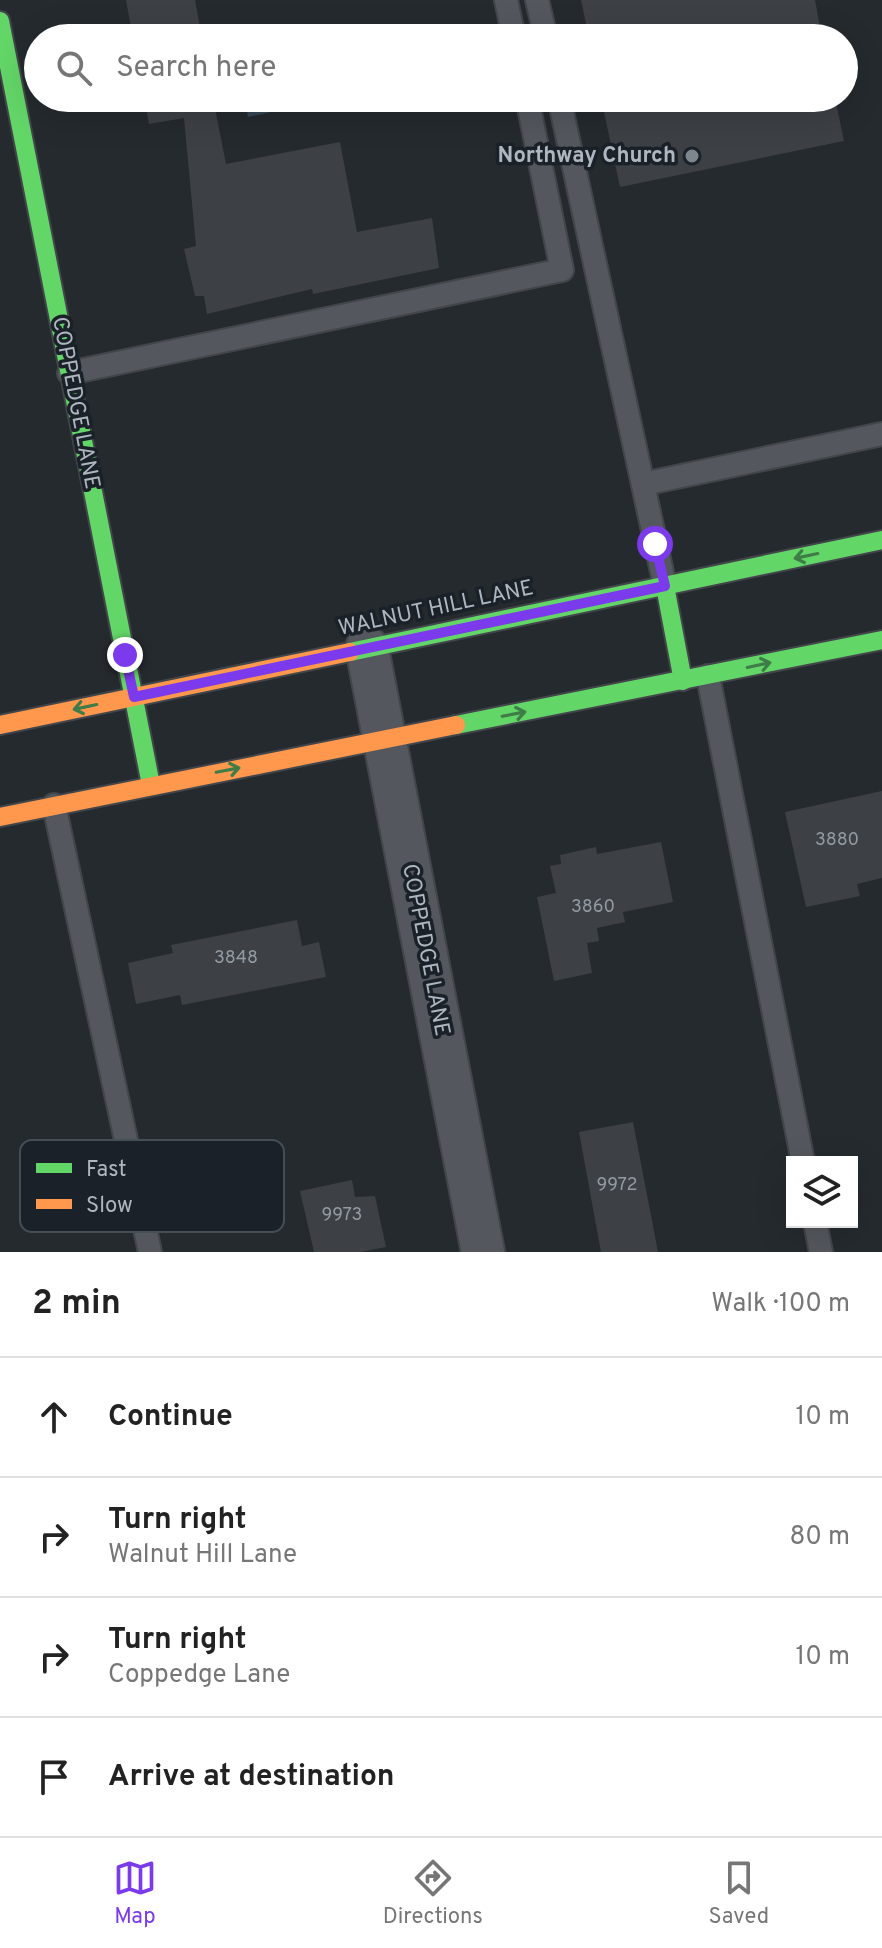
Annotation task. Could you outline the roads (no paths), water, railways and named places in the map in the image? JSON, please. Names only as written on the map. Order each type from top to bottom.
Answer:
[{"type":"main road","name":"COPPEDGE LANE","points":[[0,21],[151,785]]},
{"type":"main road","name":"WALNUT HILL LANE","points":[[0,725],[882,540]]},
{"type":"main road","points":[[665,586],[683,681]]},
{"type":"main road","points":[[0,817],[882,640]]},
{"type":"street","name":"COPPEDGE LANE","points":[[367,648],[483,1252]]},
{"type":"lane","points":[[506,0],[511,24]]},
{"type":"lane","points":[[537,0],[543,24]]},
{"type":"lane","points":[[69,373],[562,270],[530,112]]},
{"type":"lane","points":[[562,112],[665,586]]},
{"type":"lane","points":[[643,484],[882,434]]},
{"type":"lane","points":[[708,676],[802,1156]]},
{"type":"lane","points":[[54,805],[126,1140]]},
{"type":"lane","points":[[816,1228],[821,1252]]},
{"type":"lane","points":[[146,1232],[150,1252]]},
{"type":"water","points":[[247,112],[271,112],[248,117]]},
{"type":"place","name":"Northway Church","points":[[692,156]]}]
